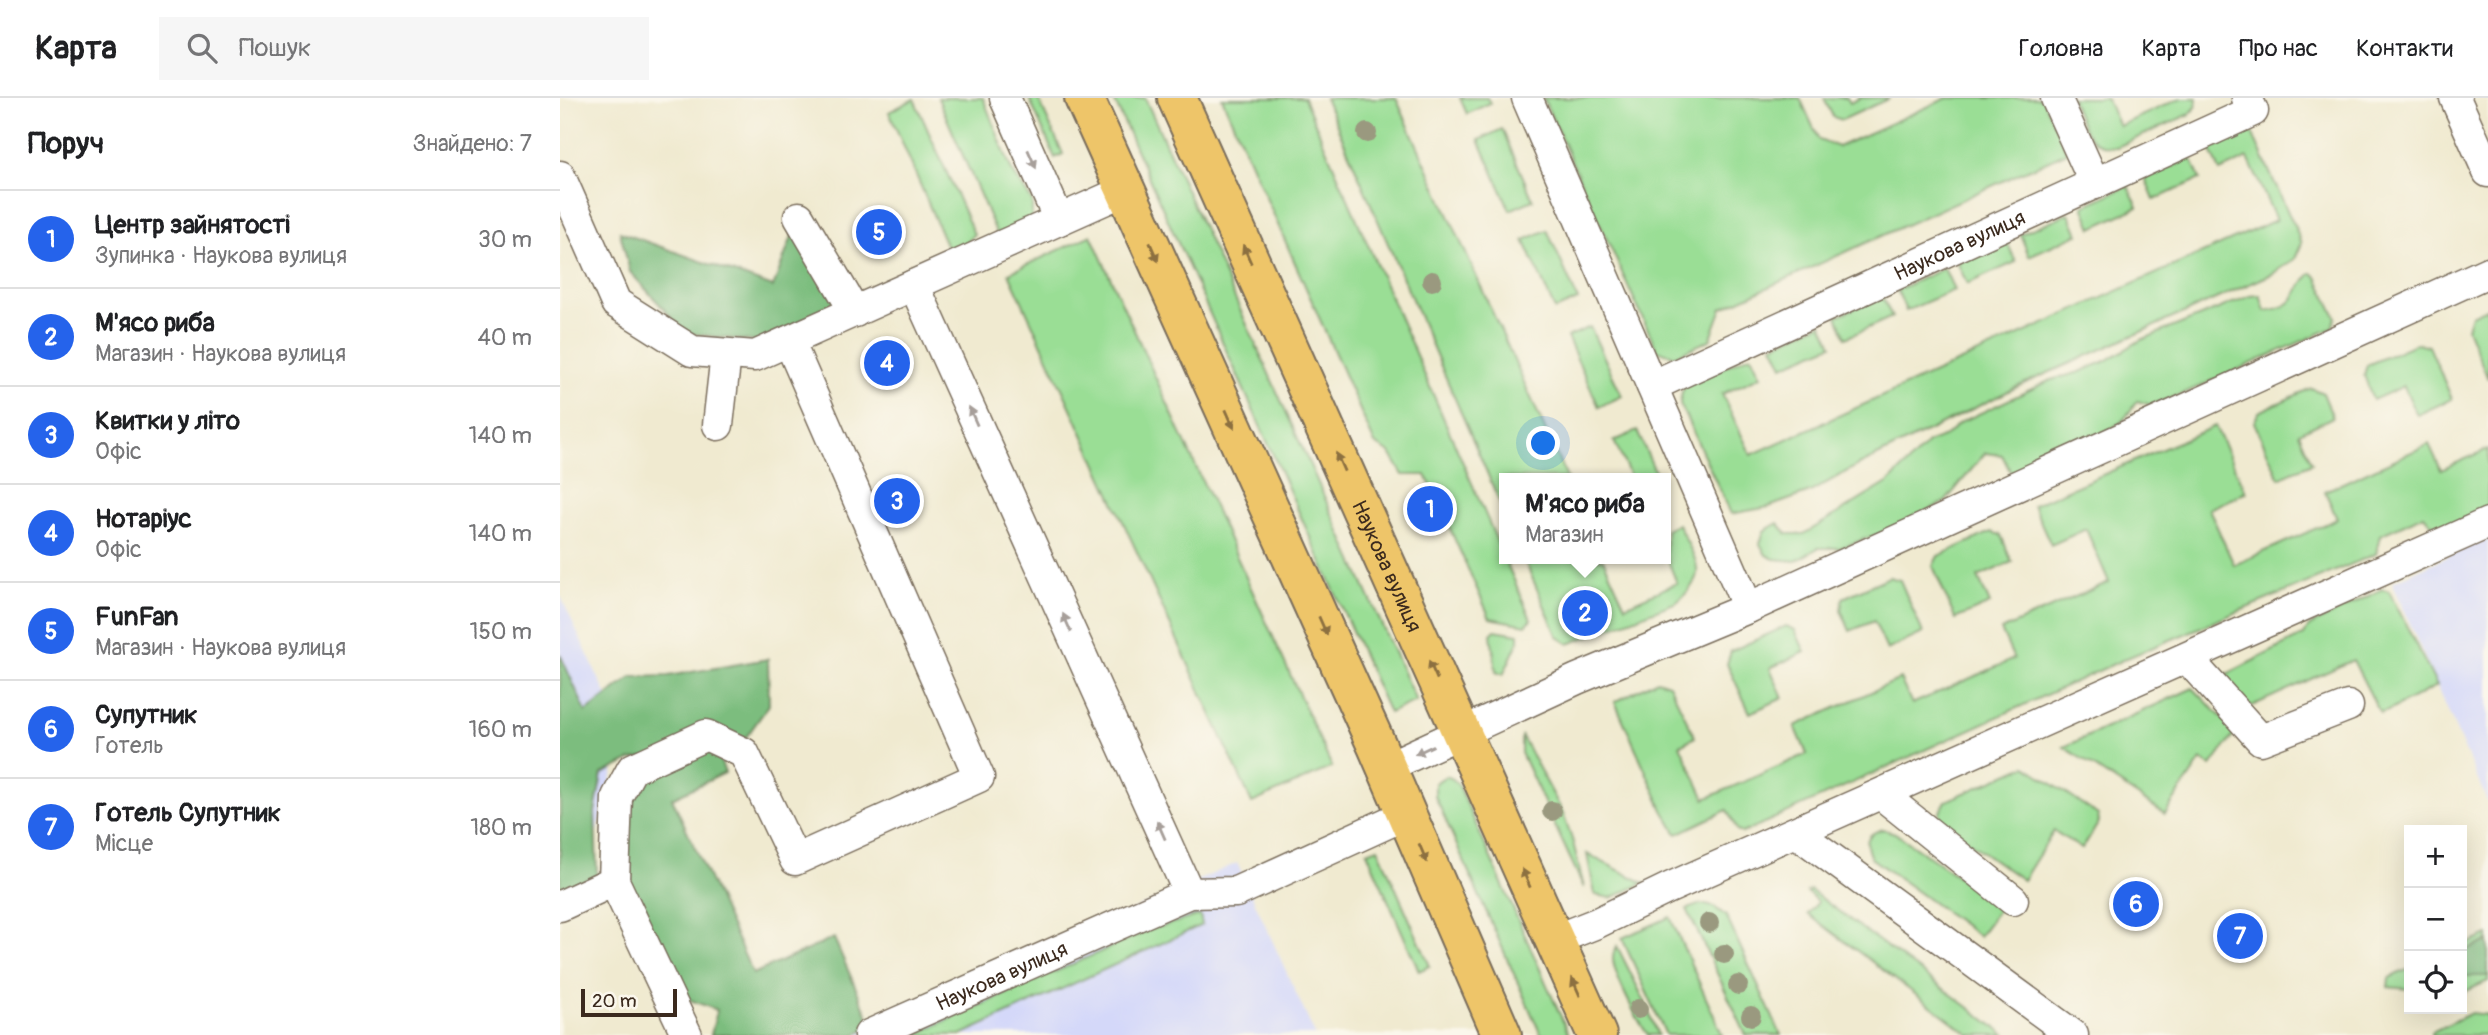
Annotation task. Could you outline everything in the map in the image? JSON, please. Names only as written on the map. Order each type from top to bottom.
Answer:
[{"type":"main road","points":[[1084,98],[1387,768],[1502,1035]]},
{"type":"main road","name":"Наукова вулиця","points":[[1177,98],[1597,1035]]},
{"type":"lane","points":[[1005,98],[1059,220]]},
{"type":"lane","points":[[1527,98],[1748,608]]},
{"type":"lane","points":[[2056,98],[2095,184]]},
{"type":"lane","name":"Наукова вулиця","points":[[1652,386],[2253,111],[2247,98]]},
{"type":"lane","points":[[2455,98],[2488,172]]},
{"type":"lane","points":[[560,176],[616,303],[692,351],[755,356],[1126,190]]},
{"type":"lane","points":[[799,217],[855,312]]},
{"type":"lane","points":[[1387,768],[1577,679],[1748,608],[2488,272]]},
{"type":"lane","points":[[914,285],[1189,892]]},
{"type":"lane","points":[[687,1035],[614,881],[617,797],[632,769],[706,735],[744,753],[795,860],[979,777],[789,341]]},
{"type":"lane","points":[[718,425],[726,354]]},
{"type":"lane","points":[[1554,940],[2488,523]]},
{"type":"lane","points":[[2187,658],[2262,740],[2348,706]]},
{"type":"lane","points":[[1882,795],[2013,900]]},
{"type":"lane","name":"Наукова вулиця","points":[[876,1033],[1189,892],[1236,892],[1407,814]]},
{"type":"lane","points":[[1797,833],[2073,1035]]},
{"type":"lane","points":[[560,906],[614,881]]},
{"type":"shaded area","points":[[2488,538],[2488,803],[2392,582]]},
{"type":"shaded area","points":[[560,595],[626,737],[619,750],[590,857],[560,870]]},
{"type":"shaded area","points":[[1237,863],[1315,1035],[858,1034]]},
{"type":"green space","points":[[938,98],[983,98],[1012,171],[1032,201],[1032,215],[1026,227],[999,239]]},
{"type":"green space","points":[[1029,98],[1038,98],[1063,154],[1055,158]]},
{"type":"green space","points":[[1113,98],[1145,98],[1416,701],[1389,713]]},
{"type":"green space","points":[[1222,98],[1304,98],[1499,546],[1499,564],[1507,564],[1531,619],[1526,625],[1490,618],[1426,475],[1403,475],[1390,453],[1375,444]]},
{"type":"green space","points":[[1325,98],[1396,98],[1565,473],[1499,473],[1499,500]]},
{"type":"green space","points":[[1460,98],[1487,98],[1490,103],[1467,114]]},
{"type":"green space","points":[[1543,98],[1800,98],[1819,140],[1838,147],[1947,98],[2042,98],[2067,152],[1722,308],[1710,340],[1674,356],[1657,350]]},
{"type":"green space","points":[[1824,98],[1847,98],[1850,103],[1860,98],[1890,98],[1842,120],[1833,117]]},
{"type":"green space","points":[[2071,98],[2106,98],[2119,126],[2181,98],[2197,98],[2196,107],[2190,114],[2117,147],[2098,143],[2091,138]]},
{"type":"green space","points":[[914,99],[974,234],[962,249],[950,254],[889,112]]},
{"type":"green space","points":[[1502,129],[1533,200],[1510,210],[1479,140]]},
{"type":"green space","points":[[2251,131],[2302,243],[2295,259],[2272,274],[2023,384],[1810,492],[1769,507],[1731,514],[1680,404],[1682,392],[1688,383],[1751,355],[1761,376],[1722,394],[1751,455],[2276,220],[2248,158],[2220,171],[2210,149]]},
{"type":"green space","points":[[2191,158],[2200,179],[2154,200],[2145,178]]},
{"type":"green space","points":[[2128,186],[2138,207],[2092,228],[2083,206]]},
{"type":"green space","points":[[2069,213],[2078,234],[2029,256],[2020,234]]},
{"type":"green space","points":[[1547,230],[1578,300],[1555,310],[1524,240]]},
{"type":"green space","points":[[794,231],[838,304],[758,342],[686,333],[630,272],[620,232],[773,287]]},
{"type":"green space","points":[[1091,235],[1332,767],[1252,803],[1009,273]]},
{"type":"green space","points":[[2006,240],[2016,262],[1967,284],[1957,262]]},
{"type":"green space","points":[[1944,268],[1954,290],[1906,311],[1897,290]]},
{"type":"green space","points":[[2312,273],[2317,277],[2336,317],[2332,328],[2182,394],[2151,405],[2137,401],[2123,421],[2092,440],[2052,449],[2045,462],[2012,475],[2002,455],[1985,453],[1945,502],[1892,529],[1840,548],[1818,548],[1796,561],[1774,559],[1766,555],[1760,544],[1764,531],[1778,523],[1787,534],[1804,534],[1889,482],[1929,442],[1946,436],[1959,423],[2051,380],[2106,361],[2141,340],[2250,296],[2260,295],[2265,311],[2277,309],[2291,302]]},
{"type":"green space","points":[[1882,296],[1892,317],[1846,338],[1837,316]]},
{"type":"green space","points":[[2488,307],[2488,379],[2467,328],[2471,315]]},
{"type":"green space","points":[[1822,323],[1832,345],[1783,366],[1773,345]]},
{"type":"green space","points":[[1590,327],[1622,396],[1599,407],[1567,337]]},
{"type":"green space","points":[[2417,343],[2429,346],[2452,399],[2417,415],[2404,386],[2373,400],[2364,375],[2367,365]]},
{"type":"green space","points":[[2311,388],[2323,393],[2333,417],[2299,433],[2312,463],[2279,478],[2254,422],[2259,412]]},
{"type":"green space","points":[[2215,426],[2246,492],[2209,509],[2234,565],[2337,519],[2325,491],[2429,444],[2441,470],[2488,449],[2488,509],[2437,531],[2424,515],[2380,535],[2376,554],[2127,658],[1742,833],[1737,830],[1727,810],[1677,834],[1663,810],[1615,702],[1657,680],[1669,684],[1695,737],[1680,745],[1705,799],[1807,754],[1795,726],[1900,679],[1912,704],[2014,659],[2001,630],[2109,582],[2086,529],[2051,545],[2033,505]]},
{"type":"green space","points":[[1637,431],[1656,473],[1629,473],[1614,441]]},
{"type":"green space","points":[[1678,524],[1697,565],[1697,574],[1688,592],[1677,602],[1569,644],[1558,637],[1526,564],[1605,564],[1625,606],[1677,583],[1669,564],[1671,528]]},
{"type":"green space","points":[[1991,532],[2001,535],[2012,562],[1978,577],[1990,604],[1955,619],[1933,566],[1938,556]]},
{"type":"green space","points":[[1889,577],[1900,580],[1923,633],[1887,650],[1874,621],[1850,631],[1841,610],[1843,598]]},
{"type":"green space","points":[[2382,589],[2389,591],[2437,686],[2380,713],[2353,660],[2252,706],[2242,704],[2226,682],[2227,674],[2304,635],[2309,626]]},
{"type":"green space","points":[[1786,626],[1795,630],[1805,652],[1770,668],[1783,698],[1750,713],[1727,664],[1731,651]]},
{"type":"green space","points":[[1495,630],[1519,634],[1519,640],[1503,675],[1496,672],[1491,634]]},
{"type":"green space","points":[[560,654],[586,712],[632,677],[668,676],[768,659],[769,705],[744,740],[631,760],[602,774],[595,812],[597,875],[560,890]]},
{"type":"green space","points":[[2193,688],[2236,732],[2211,766],[2201,760],[2165,814],[2064,747]]},
{"type":"green space","points":[[1521,735],[1562,811],[1584,888],[1521,753]]},
{"type":"green space","points":[[699,742],[718,755],[725,773],[672,798],[753,974],[834,938],[872,1025],[855,1035],[711,1035],[717,1010],[679,996],[651,952],[645,906],[621,881],[631,777]]},
{"type":"green space","points":[[2026,766],[2098,815],[2099,822],[2082,849],[2054,831],[2023,880],[1940,822],[1940,812],[1946,801]]},
{"type":"green space","points":[[1446,776],[1459,786],[1569,1035],[1541,1035],[1435,796],[1435,783]]},
{"type":"green space","points":[[1883,829],[1895,833],[2001,906],[1979,936],[1871,858],[1867,848],[1869,836]]},
{"type":"green space","points":[[1378,848],[1430,966],[1419,971],[1367,852]]},
{"type":"green space","points":[[1587,854],[1644,883],[1611,898],[1595,895]]},
{"type":"green space","points":[[1810,890],[2006,1035],[1970,1035],[1808,914],[1818,902],[1807,892]]},
{"type":"green space","points":[[1701,904],[1714,907],[1726,916],[1781,1035],[1746,1035],[1687,909]]},
{"type":"green space","points":[[1200,915],[1202,925],[961,1035],[914,1035],[1149,930]]},
{"type":"green space","points":[[1670,917],[1722,1035],[1666,1035],[1622,938]]},
{"type":"green space","points":[[2488,935],[2488,981],[2467,991],[2467,951],[2467,944]]},
{"type":"green space","points":[[2488,941],[2488,976],[2467,976],[2467,950]]},
{"type":"green space","points":[[1617,946],[1658,1035],[1648,1035],[1626,997],[1614,964],[1613,956]]},
{"type":"green space","points":[[2404,971],[2404,989],[2388,987],[2389,978]]},
{"type":"green space","points":[[2471,1013],[2488,1015],[2488,1035],[2432,1035],[2432,1032]]},
{"type":"place","name":"FunFan","points":[[879,232]]},
{"type":"place","name":"Нотаріус","points":[[887,363]]},
{"type":"place","name":"Квитки у літо","points":[[897,501]]},
{"type":"place","name":"Центр зайнятості","points":[[1430,509]]},
{"type":"place","name":"М'ясо риба","points":[[1585,613]]},
{"type":"place","name":"Супутник","points":[[2136,904]]},
{"type":"place","name":"Готель Супутник","points":[[2240,936]]}]
